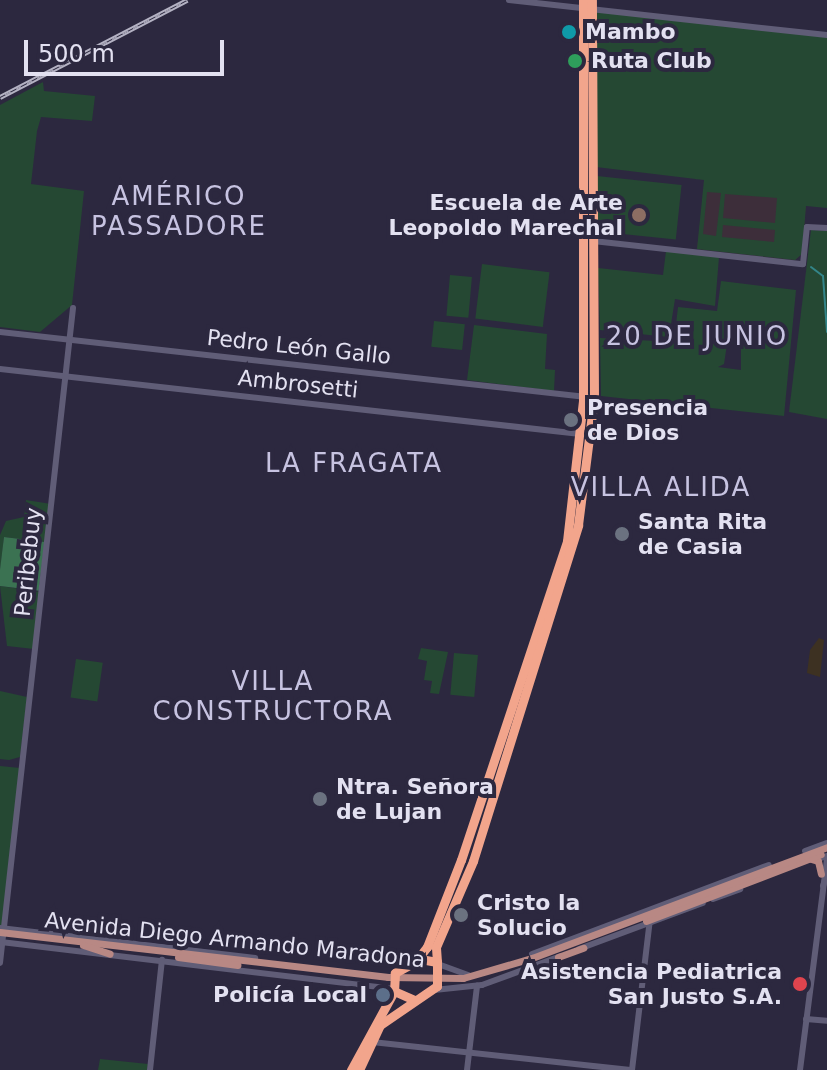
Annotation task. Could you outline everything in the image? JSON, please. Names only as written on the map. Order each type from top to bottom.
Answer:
[{"type":"highway","points":[[351,1070],[394,990],[397,970],[416,961],[427,947],[461,860],[566,548],[580,434],[588,397],[594,237],[587,4]]},
{"type":"highway","points":[[359,1070],[366,1041],[383,1022],[434,990],[440,978],[436,947],[473,861],[572,557],[591,430],[582,232],[587,4]]},
{"type":"highway","points":[[582,232],[594,237]]},
{"type":"highway","points":[[416,961],[438,963]]},
{"type":"highway","points":[[394,990],[414,1000]]},
{"type":"main road","points":[[582,171],[593,171]]},
{"type":"main road","name":"Avenida Diego Armando Maradona","points":[[189,956],[224,963],[388,979],[444,981],[492,976],[727,886],[813,859],[827,851]]},
{"type":"main road","name":"Avenida Diego Armando Maradona","points":[[444,981],[494,972],[650,916],[768,869],[827,851]]},
{"type":"main road","points":[[813,859],[824,873]]},
{"type":"main road","points":[[702,903],[748,873],[768,869]]},
{"type":"main road","points":[[696,891],[727,886]]},
{"type":"main road","points":[[587,937],[611,923]]},
{"type":"main road","name":"Avenida Diego Armando Maradona","points":[[2,935],[388,979]]},
{"type":"main road","points":[[84,944],[111,940]]},
{"type":"main road","points":[[84,944],[110,954]]},
{"type":"main road","points":[[558,957],[569,949],[583,948]]},
{"type":"main road","points":[[243,957],[265,963]]},
{"type":"main road","points":[[201,964],[224,963]]},
{"type":"street","points":[[509,0],[587,4],[628,13],[827,35]]},
{"type":"street","points":[[594,237],[803,264],[807,229],[812,226],[827,228]]},
{"type":"street","name":"Peribebuy","points":[[0,963],[73,308]]},
{"type":"street","name":"Pedro León Gallo","points":[[0,332],[588,397]]},
{"type":"street","name":"Ambrosetti","points":[[0,369],[580,434],[591,430]]},
{"type":"street","points":[[800,1070],[827,851]]},
{"type":"street","name":"Avenida Diego Armando Maradona","points":[[434,990],[477,986],[583,948],[696,891],[827,851]]},
{"type":"street","name":"Avenida Diego Armando Maradona","points":[[438,963],[456,974],[473,974],[611,923],[702,903],[813,859]]},
{"type":"street","points":[[366,1041],[631,1070],[650,916]]},
{"type":"street","name":"Avenida Diego Armando Maradona","points":[[2,935],[111,940],[162,960],[189,956],[243,957],[380,974],[397,970]]},
{"type":"street","name":"Avenida Diego Armando Maradona","points":[[2,935],[110,954],[138,950]]},
{"type":"street","name":"Avenida Diego Armando Maradona","points":[[189,956],[201,964],[394,990]]},
{"type":"street","points":[[150,1070],[162,960]]},
{"type":"street","points":[[467,1070],[477,986]]},
{"type":"street","points":[[806,1019],[827,1021]]},
{"type":"shaded area","points":[[705,180],[807,191],[802,254],[795,260],[697,249]]},
{"type":"shaded area","points":[[819,638],[824,640],[820,677],[807,673],[810,650]]},
{"type":"green space","points":[[596,11],[827,37],[827,208],[806,206],[802,254],[795,260],[697,249],[704,180],[596,167]],"holes":[[[707,192],[721,193],[716,236],[703,234]],[[725,194],[777,198],[775,223],[723,218]],[[723,225],[775,230],[774,242],[722,237]]]},
{"type":"green space","points":[[43,82],[44,91],[95,96],[92,121],[41,117],[37,131],[31,184],[84,191],[72,305],[40,332],[0,327],[0,105]]},
{"type":"green space","points":[[597,176],[682,185],[676,240],[591,231]]},
{"type":"green space","points":[[811,230],[827,231],[827,419],[789,412]]},
{"type":"green space","points":[[666,251],[719,257],[715,306],[675,299],[669,337],[600,330],[598,268],[663,275]]},
{"type":"green space","points":[[482,264],[549,272],[543,327],[475,319]]},
{"type":"green space","points":[[450,275],[472,277],[468,318],[446,316]]},
{"type":"green space","points":[[721,281],[796,290],[784,416],[601,396],[600,338],[674,342],[678,307],[717,311]],"holes":[[[727,344],[741,344],[741,370],[718,367],[724,364]]]},
{"type":"green space","points":[[434,321],[465,324],[462,350],[431,347]]},
{"type":"green space","points":[[474,325],[547,334],[545,369],[555,370],[554,391],[467,380]]},
{"type":"green space","points":[[26,500],[51,504],[45,542],[4,537],[0,572],[0,535],[6,521],[24,517]]},
{"type":"green space","points":[[4,537],[45,542],[39,591],[0,586]]},
{"type":"green space","points":[[0,586],[41,592],[34,649],[7,646]]},
{"type":"green space","points":[[421,648],[448,652],[439,694],[430,693],[432,681],[424,680],[427,661],[418,659]]},
{"type":"green space","points":[[454,653],[478,655],[474,697],[450,695]]},
{"type":"green space","points":[[76,659],[103,663],[97,701],[71,698]]},
{"type":"green space","points":[[0,691],[27,697],[20,757],[9,760],[0,759]]},
{"type":"green space","points":[[0,766],[20,768],[2,925],[0,925]]},
{"type":"green space","points":[[100,1059],[148,1064],[147,1070],[98,1070]]},
{"type":"waterway","points":[[811,267],[823,276],[827,332]]},
{"type":"railway","points":[[0,97],[187,0]]},
{"type":"place","name":"Mambo","points":[[569,32]]},
{"type":"place","name":"Ruta Club","points":[[575,61]]},
{"type":"place","name":"Escuela de Arte Leopoldo Marechal","points":[[639,215]]},
{"type":"place","name":"Presencia de Dios","points":[[571,420]]},
{"type":"place","name":"Santa Rita de Casia","points":[[622,534]]},
{"type":"place","name":"Ntra. Señora de Lujan","points":[[320,799]]},
{"type":"place","name":"Cristo la Solucio","points":[[461,915]]},
{"type":"place","name":"Asistencia Pediatrica San Justo S.A.","points":[[800,984]]},
{"type":"place","name":"Policía Local","points":[[383,995]]},
{"type":"district","name":"AMÉRICO PASSADORE","points":[[179,212]]},
{"type":"district","name":"20 DE JUNIO","points":[[697,337]]},
{"type":"district","name":"LA FRAGATA","points":[[354,464]]},
{"type":"district","name":"VILLA ALIDA","points":[[661,488]]},
{"type":"district","name":"VILLA CONSTRUCTORA","points":[[273,697]]}]
